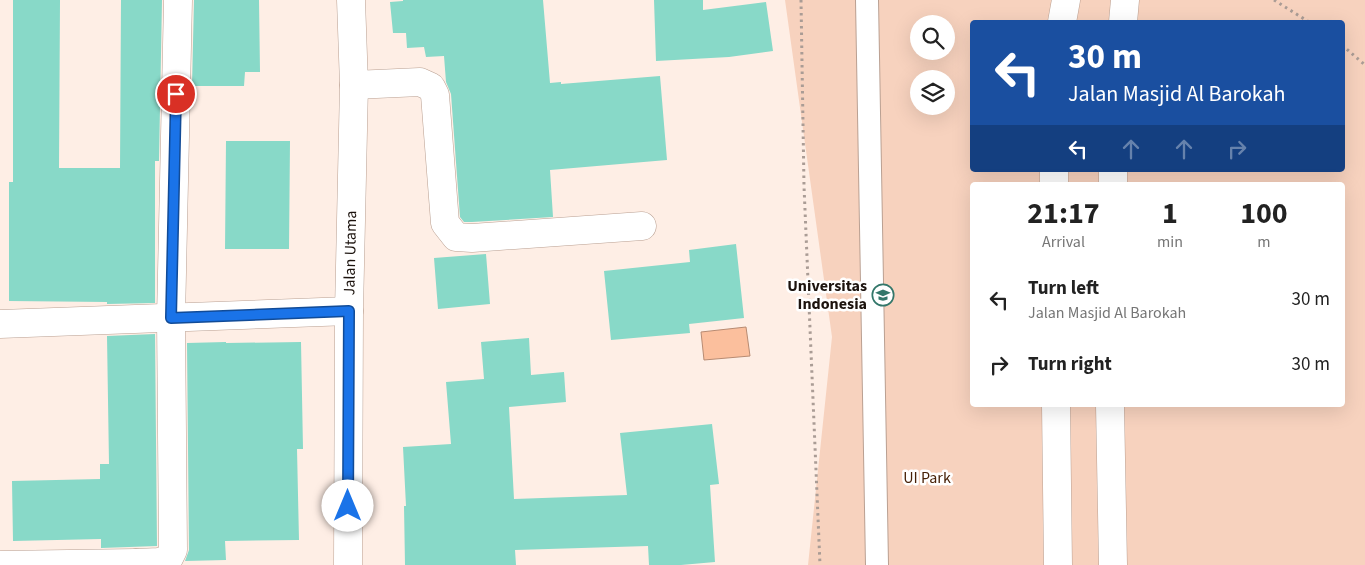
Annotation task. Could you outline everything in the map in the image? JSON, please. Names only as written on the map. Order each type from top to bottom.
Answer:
[{"type":"street","points":[[0,565],[136,564],[159,562],[168,560],[172,550],[171,318],[178,0]]},
{"type":"street","name":"Jalan Utama","points":[[348,565],[349,311],[354,85],[351,0]]},
{"type":"street","points":[[1062,20],[1066,0]]},
{"type":"street","points":[[1123,20],[1125,0]]},
{"type":"street","points":[[354,85],[420,82],[431,87],[435,95],[445,223],[456,237],[472,238],[642,226]]},
{"type":"street","points":[[0,324],[349,311]]},
{"type":"street","points":[[1056,407],[1058,565]]},
{"type":"street","points":[[1110,407],[1112,565]]},
{"type":"lane","points":[[867,0],[878,565]]},
{"type":"path","points":[[801,0],[804,186],[820,565]]},
{"type":"path","points":[[1274,0],[1307,20]]},
{"type":"path","points":[[1345,48],[1365,65]]},
{"type":"green space","name":"UI Park","points":[[785,0],[1365,0],[1365,565],[808,565],[832,337]]},
{"type":"shaded area","points":[[746,327],[750,356],[704,360],[701,332]]},
{"type":"building","points":[[13,0],[60,0],[59,168],[120,168],[121,0],[162,0],[159,161],[155,161],[155,303],[107,304],[107,302],[9,301],[9,182],[13,182]]},
{"type":"building","points":[[194,0],[259,0],[260,72],[245,72],[244,86],[192,86]]},
{"type":"building","points":[[403,0],[543,0],[550,83],[561,82],[561,84],[660,76],[667,160],[550,170],[553,217],[464,222],[460,217],[451,94],[446,82],[444,56],[426,57],[424,47],[407,48],[406,33],[393,33],[390,2]]},
{"type":"building","points":[[654,0],[703,0],[703,10],[766,2],[773,51],[729,57],[656,61]]},
{"type":"building","points":[[226,141],[290,141],[289,249],[225,249]]},
{"type":"building","points":[[736,244],[744,318],[689,324],[690,333],[611,340],[604,271],[690,262],[689,250]]},
{"type":"building","points":[[486,254],[490,304],[438,309],[434,258]]},
{"type":"building","points":[[155,334],[157,546],[101,548],[101,539],[13,541],[12,481],[100,479],[100,464],[109,464],[107,336]]},
{"type":"building","points":[[529,338],[531,375],[564,372],[566,402],[509,407],[514,499],[627,495],[620,433],[712,424],[719,484],[710,485],[715,562],[649,565],[648,546],[515,550],[516,565],[405,565],[404,506],[406,506],[403,447],[451,444],[446,382],[484,379],[481,342]]},
{"type":"building","points":[[301,342],[303,449],[297,449],[299,540],[225,541],[226,560],[185,561],[189,550],[187,343]]},
{"type":"place","name":"Universitas Indonesia","points":[[883,295]]},
{"type":"route","points":[[176,94],[171,318],[349,311],[348,506]]}]
